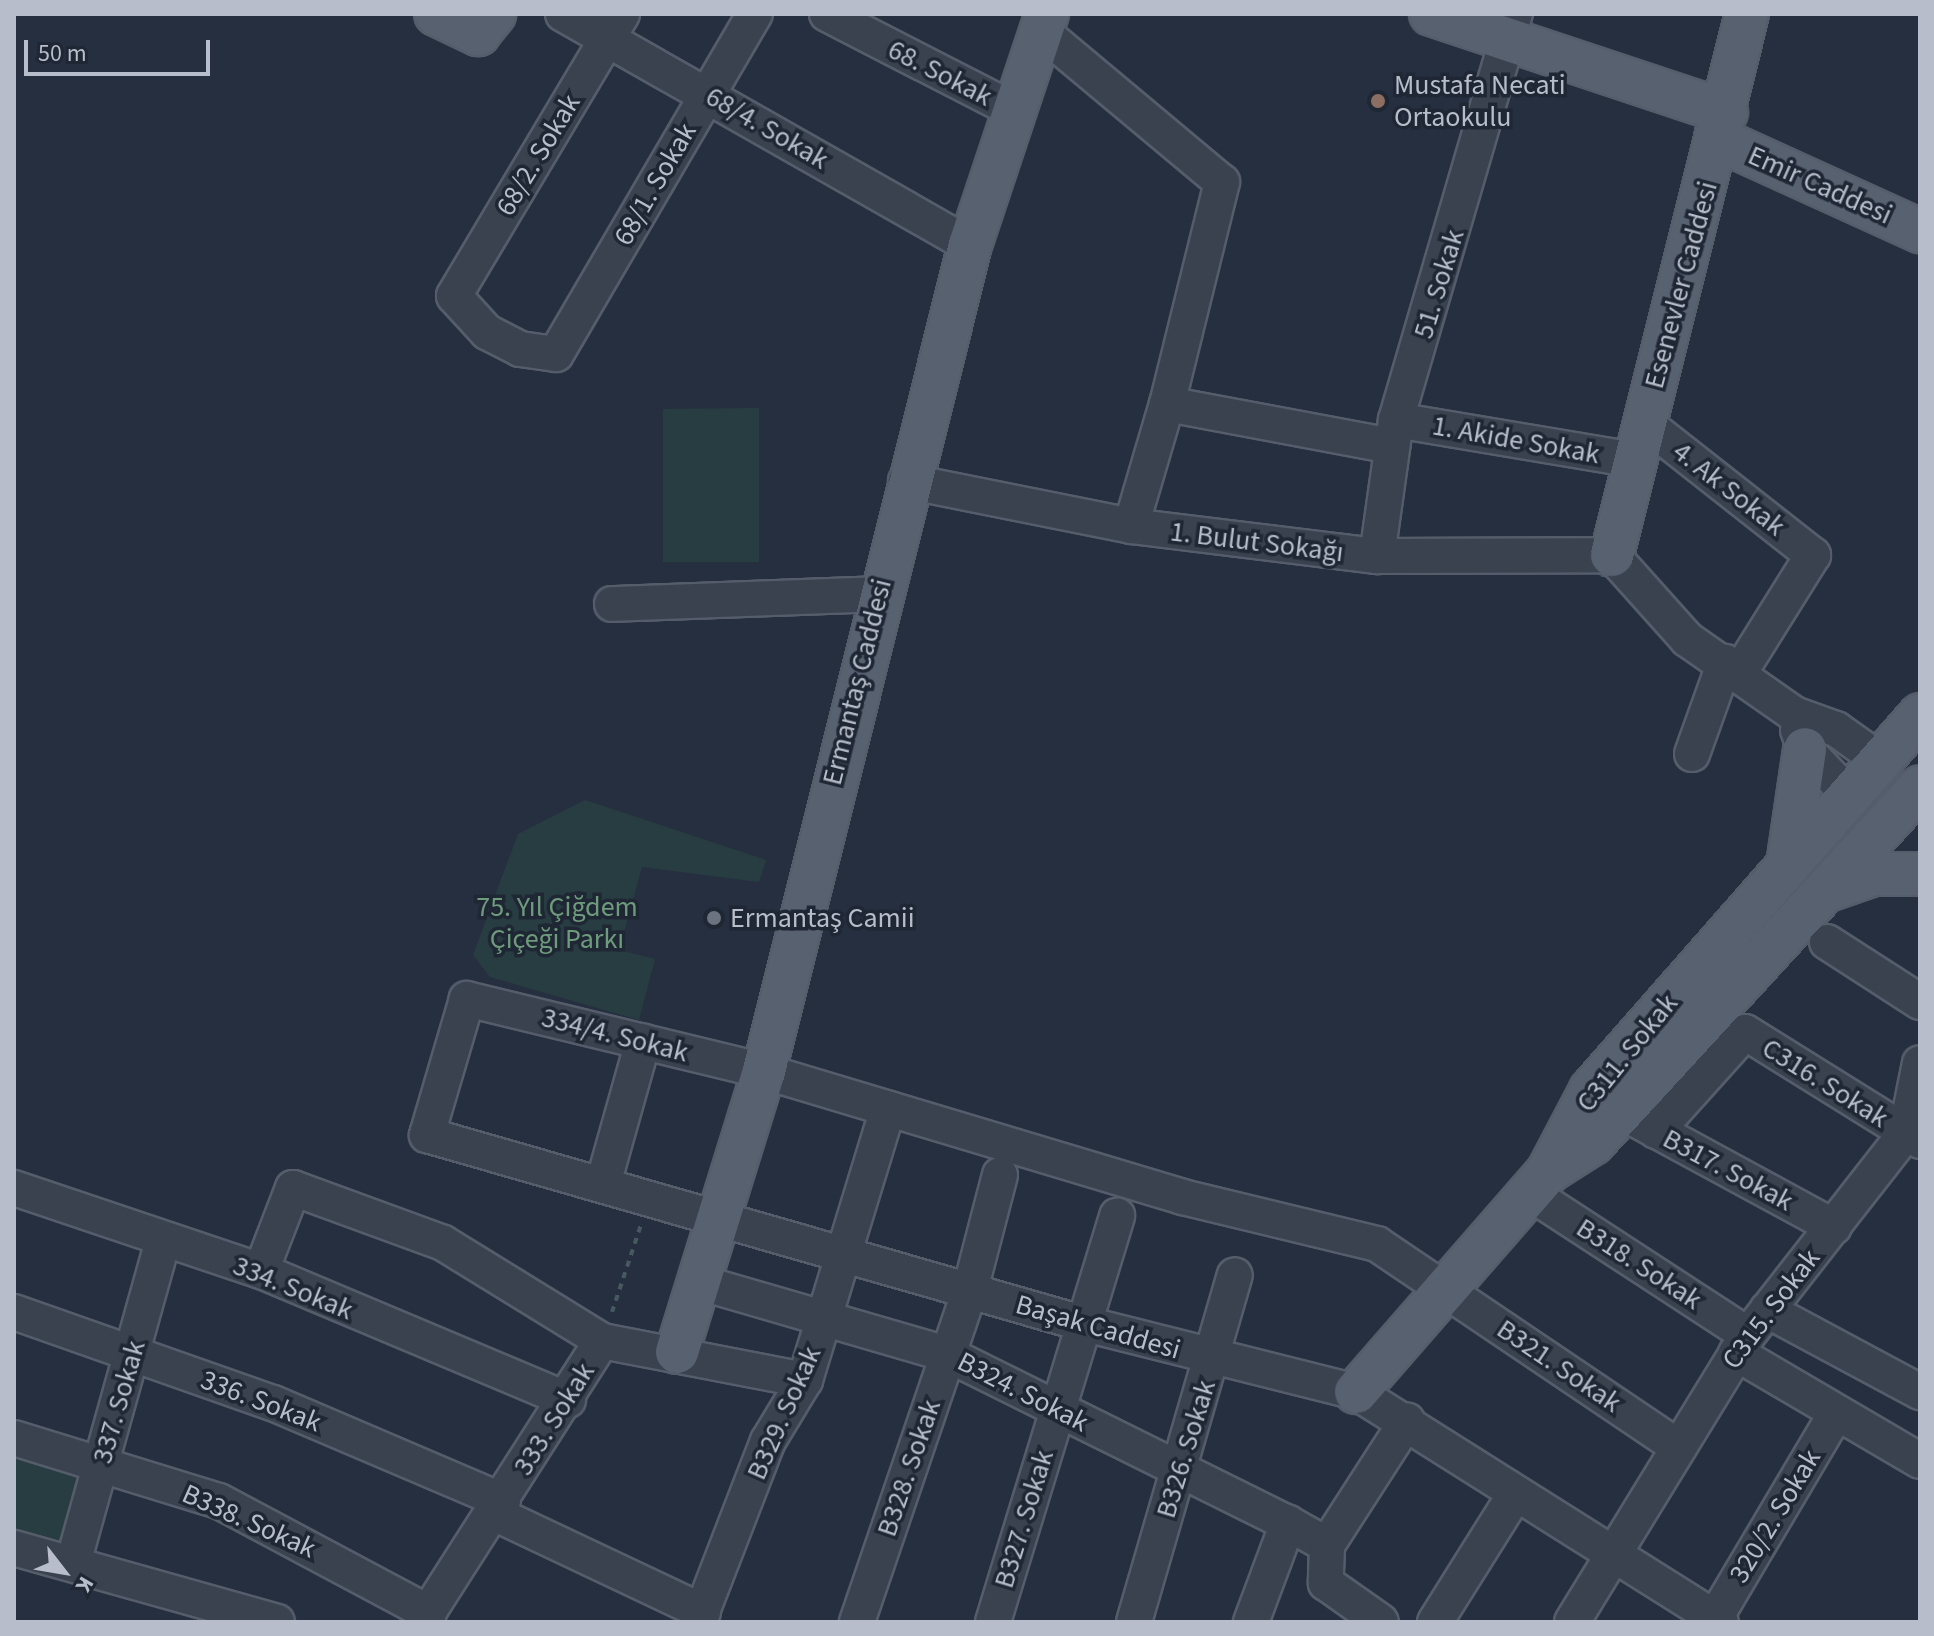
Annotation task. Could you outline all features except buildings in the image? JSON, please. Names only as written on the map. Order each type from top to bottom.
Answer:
[{"type":"main road","points":[[436,14],[478,34],[494,14]]},
{"type":"main road","name":"Emir Caddesi","points":[[1431,14],[1511,25],[1723,126],[1920,231]]},
{"type":"main road","name":"Esenevler Caddesi","points":[[1612,555],[1723,126],[1747,14]]},
{"type":"main road","name":"Ermantaş Caddesi","points":[[677,1352],[724,1219],[764,1071],[906,481],[970,245],[1010,108],[1044,22]]},
{"type":"main road","name":"C311. Sokak","points":[[1356,1392],[1443,1286],[1539,1182],[1591,1090],[1878,759],[1920,715]]},
{"type":"main road","points":[[1787,863],[1799,732]]},
{"type":"main road","points":[[1539,1182],[1593,1143],[1639,1121],[1827,891],[1903,838],[1918,793],[1878,759]]},
{"type":"main road","points":[[1848,794],[1903,838]]},
{"type":"main road","points":[[1827,891],[1874,874],[1920,874]]},
{"type":"street","name":"68/4. Sokak","points":[[563,14],[614,26],[708,93],[970,245]]},
{"type":"street","name":"68/1. Sokak","points":[[556,354],[755,14]]},
{"type":"street","name":"68. Sokak","points":[[827,14],[1010,108]]},
{"type":"street","points":[[1044,22],[1222,182],[1167,404],[1131,526]]},
{"type":"street","name":"51. Sokak","points":[[1377,556],[1394,433],[1456,232],[1511,25]]},
{"type":"street","name":"68/2. Sokak","points":[[556,354],[520,349],[487,332],[454,296],[614,26]]},
{"type":"street","name":"1. Akide Sokak","points":[[1167,404],[1394,433],[1640,442]]},
{"type":"street","name":"4. Ak Sokak","points":[[1640,442],[1813,555],[1733,667]]},
{"type":"street","name":"1. Bulut Sokağı","points":[[906,481],[1131,526],[1377,556],[1612,555]]},
{"type":"street","points":[[1612,555],[1687,639],[1733,667],[1799,732],[1848,794]]},
{"type":"street","points":[[612,604],[879,594]]},
{"type":"street","points":[[1692,754],[1733,667]]},
{"type":"street","points":[[1799,732],[1836,729],[1878,759]]},
{"type":"street","points":[[1827,942],[1920,1002]]},
{"type":"street","name":"334/4. Sokak","points":[[427,1135],[467,999],[764,1071],[888,1108]]},
{"type":"street","name":"C316. Sokak","points":[[1639,1121],[1745,1032],[1913,1137]]},
{"type":"street","points":[[603,1184],[643,1042]]},
{"type":"street","name":"C315. Sokak","points":[[1572,1622],[1675,1445],[1750,1333],[1834,1227],[1913,1137],[1920,1063]]},
{"type":"street","name":"B329. Sokak","points":[[700,1617],[768,1441],[805,1380],[888,1108]]},
{"type":"street","name":"B321. Sokak","points":[[888,1108],[1183,1197],[1377,1244],[1675,1445]]},
{"type":"street","name":"B317. Sokak","points":[[1639,1121],[1834,1227]]},
{"type":"street","name":"Başak Caddesi","points":[[427,1135],[1085,1324],[1213,1359],[1356,1392],[1407,1421],[1718,1620]]},
{"type":"street","name":"B328. Sokak","points":[[857,1622],[970,1290],[1000,1175]]},
{"type":"street","name":"B318. Sokak","points":[[1539,1182],[1750,1333]]},
{"type":"street","name":"334. Sokak","points":[[14,1188],[163,1241],[261,1271],[568,1400]]},
{"type":"street","points":[[261,1271],[293,1188],[443,1243],[602,1341],[677,1352],[805,1380]]},
{"type":"street","name":"B327. Sokak","points":[[993,1622],[1117,1216]]},
{"type":"street","name":"337. Sokak","points":[[73,1563],[163,1241]]},
{"type":"street","name":"B326. Sokak","points":[[1134,1622],[1235,1275]]},
{"type":"street","name":"B324. Sokak","points":[[702,1283],[825,1313],[947,1354],[1327,1545]]},
{"type":"street","name":"336. Sokak","points":[[14,1312],[273,1403],[500,1508],[700,1617]]},
{"type":"street","points":[[1750,1333],[1920,1392]]},
{"type":"street","points":[[1750,1333],[1836,1413],[1920,1461]]},
{"type":"street","name":"333. Sokak","points":[[426,1618],[500,1508],[602,1341]]},
{"type":"street","name":"320/2. Sokak","points":[[1718,1620],[1836,1413]]},
{"type":"street","points":[[1381,1622],[1326,1583],[1327,1545],[1407,1421]]},
{"type":"street","name":"B338. Sokak","points":[[14,1438],[219,1501],[426,1618]]},
{"type":"street","points":[[1435,1622],[1516,1493]]},
{"type":"street","points":[[1251,1622],[1288,1523]]},
{"type":"street","points":[[14,1548],[277,1622]]},
{"type":"path","name":"333. Sokak","points":[[602,1341],[650,1198]]},
{"type":"green space","points":[[759,408],[759,562],[663,562],[663,409]]},
{"type":"green space","name":"75. Yıl Çiğdem Çiçeği Parkı","points":[[585,800],[766,860],[759,882],[642,867],[619,950],[655,959],[639,1020],[490,977],[473,955],[518,834]]},
{"type":"green space","points":[[14,1454],[86,1479],[66,1544],[14,1530]]},
{"type":"place","name":"Mustafa Necati Ortaokulu","points":[[1378,101]]},
{"type":"place","name":"Ermantaş Camii","points":[[714,918]]}]
